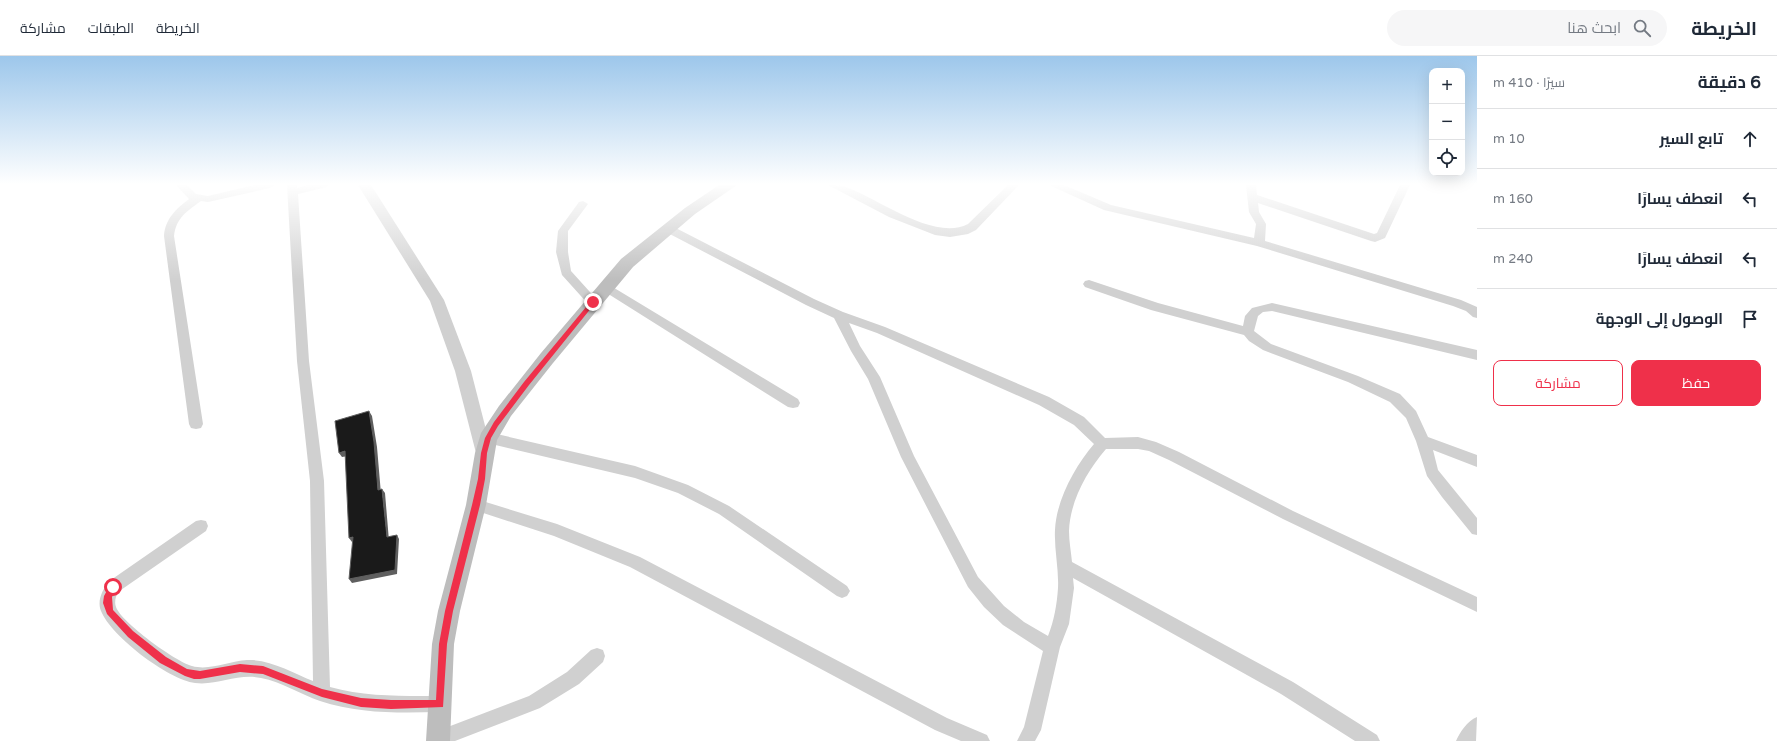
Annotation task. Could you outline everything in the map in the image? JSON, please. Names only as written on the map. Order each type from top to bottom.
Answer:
[{"type":"main road","points":[[438,740],[443,644],[449,611],[476,505],[486,445],[496,424],[526,384],[593,302],[631,259],[682,217]]},
{"type":"street","points":[[175,217],[170,224],[169,236],[196,424]]},
{"type":"street","points":[[294,217],[303,361],[317,481],[322,693]]},
{"type":"street","points":[[384,217],[437,300],[486,445],[603,464],[635,472],[682,489],[724,510],[842,591]]},
{"type":"street","points":[[573,217],[563,231],[562,252],[566,272],[593,302]]},
{"type":"street","points":[[898,217],[929,228],[950,233],[964,231],[981,217]]},
{"type":"street","points":[[1147,217],[1259,243],[1470,308],[1477,314]]},
{"type":"street","points":[[1257,217],[1261,224],[1259,243]]},
{"type":"street","points":[[1312,217],[1375,238],[1381,235],[1390,217]]},
{"type":"street","points":[[668,228],[804,299],[839,315],[881,330],[1044,401],[1080,421],[1102,444]]},
{"type":"street","points":[[1089,284],[1155,308],[1248,332],[1259,343],[1267,347],[1380,390],[1395,398],[1411,415],[1423,441],[1432,472],[1447,493],[1477,529]]},
{"type":"street","points":[[606,288],[793,403]]},
{"type":"street","points":[[1248,332],[1250,315],[1257,309],[1272,307],[1477,355]]},
{"type":"street","points":[[839,315],[855,348],[874,378],[908,457],[973,582],[984,598],[996,610],[1035,638],[1052,647]]},
{"type":"street","points":[[1423,441],[1477,461]]},
{"type":"street","points":[[1026,741],[1032,730],[1052,647],[1061,624],[1066,588],[1062,530],[1065,511],[1077,480],[1091,457],[1102,444],[1127,442],[1151,446],[1477,605]]},
{"type":"street","points":[[476,505],[513,514],[555,529],[585,540],[635,562],[941,724],[981,741]]},
{"type":"street","points":[[201,526],[113,587],[108,596],[107,603],[110,612],[131,634],[163,660],[185,672],[194,675],[240,668],[263,670],[322,693],[375,704],[440,704]]},
{"type":"street","points":[[1065,566],[1287,688],[1371,741]]},
{"type":"street","points":[[438,740],[534,702],[573,678],[597,656]]},
{"type":"street","points":[[1465,741],[1477,726]]},
{"type":"building","points":[[369,411],[374,442],[378,490],[382,489],[387,537],[397,535],[395,570],[349,579],[353,537],[349,538],[345,451],[339,453],[335,421]]},
{"type":"route","points":[[113,587],[108,596],[107,603],[110,612],[131,634],[163,660],[185,672],[200,675],[240,668],[263,670],[322,693],[361,703],[391,705],[440,704],[443,644],[449,611],[476,505],[484,453],[488,438],[505,411],[593,302]]}]
